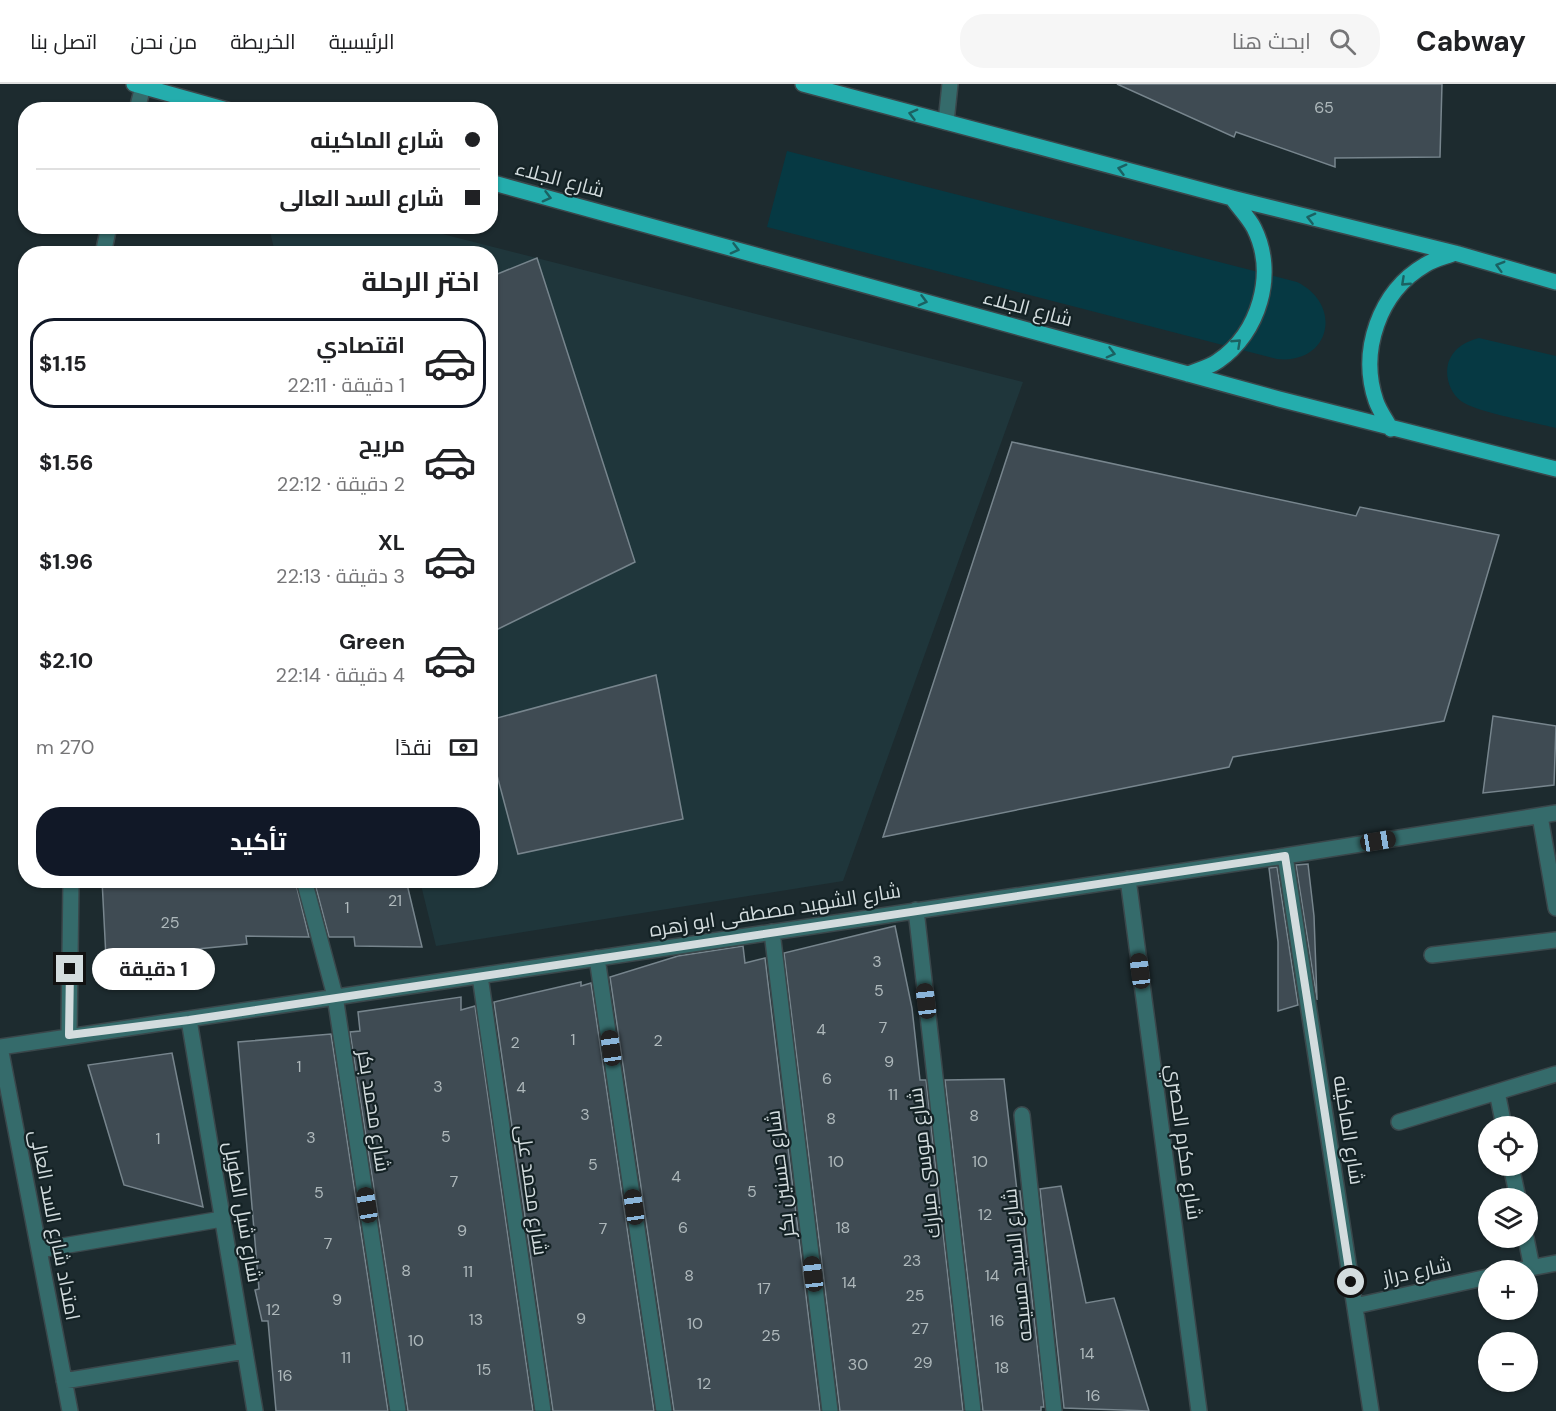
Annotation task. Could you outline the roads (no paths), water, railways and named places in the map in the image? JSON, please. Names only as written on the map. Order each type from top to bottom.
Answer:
[{"type":"main road","points":[[803,84],[1232,198],[1455,253],[1556,282]]},
{"type":"main road","points":[[139,85],[199,102]]},
{"type":"main road","name":"شارع الجلاء","points":[[498,184],[1391,429],[1556,469]]},
{"type":"main road","points":[[1188,374],[1218,362],[1245,336],[1261,302],[1264,264],[1254,229],[1232,198]]},
{"type":"main road","points":[[1391,429],[1376,401],[1369,370],[1371,339],[1382,310],[1401,284],[1425,265],[1455,253]]},
{"type":"street","points":[[946,122],[950,84]]},
{"type":"street","points":[[138,102],[139,85]]},
{"type":"street","name":"شارع الشهيد مصطفى ابو زهره","points":[[0,1047],[1285,856],[1556,813]]},
{"type":"street","points":[[1540,816],[1556,908]]},
{"type":"street","name":"شارع الماكينه","points":[[1285,856],[1371,1411]]},
{"type":"street","name":"شارع مكرم الحصري","points":[[1128,879],[1199,1411]]},
{"type":"street","points":[[69,1035],[71,888]]},
{"type":"street","name":"شارع محمد بكر","points":[[306,888],[335,996],[398,1411]]},
{"type":"street","name":"شارع موسى مبارك","points":[[916,910],[973,1411]]},
{"type":"street","name":"شارع حسنين بكر","points":[[772,932],[830,1411]]},
{"type":"street","points":[[1432,955],[1556,940]]},
{"type":"street","points":[[597,958],[664,1411]]},
{"type":"street","name":"شارع محمد على","points":[[480,976],[543,1411]]},
{"type":"street","name":"شارع شبل الطويل","points":[[189,1020],[255,1411]]},
{"type":"street","name":"امتداد شارع السد العالى","points":[[0,1047],[70,1411]]},
{"type":"street","points":[[1399,1122],[1556,1074]]},
{"type":"street","points":[[1497,1092],[1502,1116]]},
{"type":"street","name":"شارع السيد مسيحه","points":[[1022,1115],[1054,1411]]},
{"type":"street","points":[[39,1250],[222,1219]]},
{"type":"street","points":[[1538,1267],[1556,1263]]},
{"type":"street","name":"شارع دراز","points":[[1355,1306],[1478,1279]]},
{"type":"street","points":[[64,1381],[245,1351]]}]
